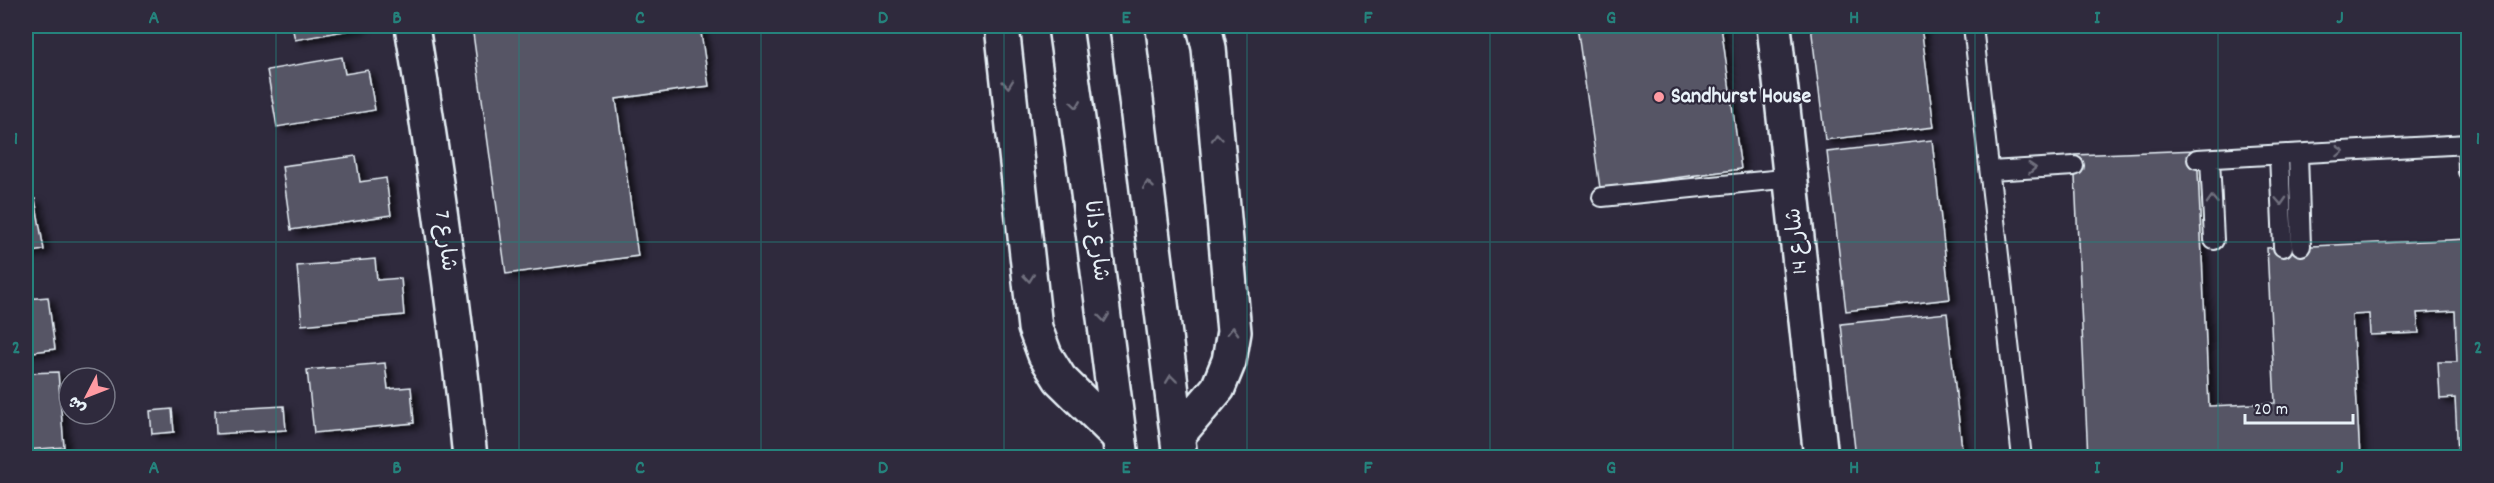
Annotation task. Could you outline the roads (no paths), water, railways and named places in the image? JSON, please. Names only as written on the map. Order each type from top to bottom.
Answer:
[{"type":"street","name":"شارع 7","points":[[412,26],[435,173],[463,383],[470,458]]},
{"type":"street","points":[[1002,26],[1035,328],[1045,355],[1060,379],[1120,447]]},
{"type":"street","name":"شارع دانا","points":[[1065,26],[1120,447]]},
{"type":"street","points":[[1127,26],[1179,446]]},
{"type":"street","points":[[1179,446],[1218,388],[1230,361],[1234,332],[1209,48],[1204,26]]},
{"type":"street","name":"شارع 14","points":[[1774,26],[1821,458]]},
{"type":"lane","points":[[1973,26],[2022,458]]},
{"type":"lane","points":[[2214,240],[2204,159],[2468,144],[2469,171]]},
{"type":"lane","points":[[2279,154],[2292,247],[2298,154]]},
{"type":"lane","points":[[1990,171],[2074,166]]},
{"type":"lane","points":[[1602,197],[1792,178]]},
{"type":"place","name":"Sandhurst House","points":[[1659,97]]}]
